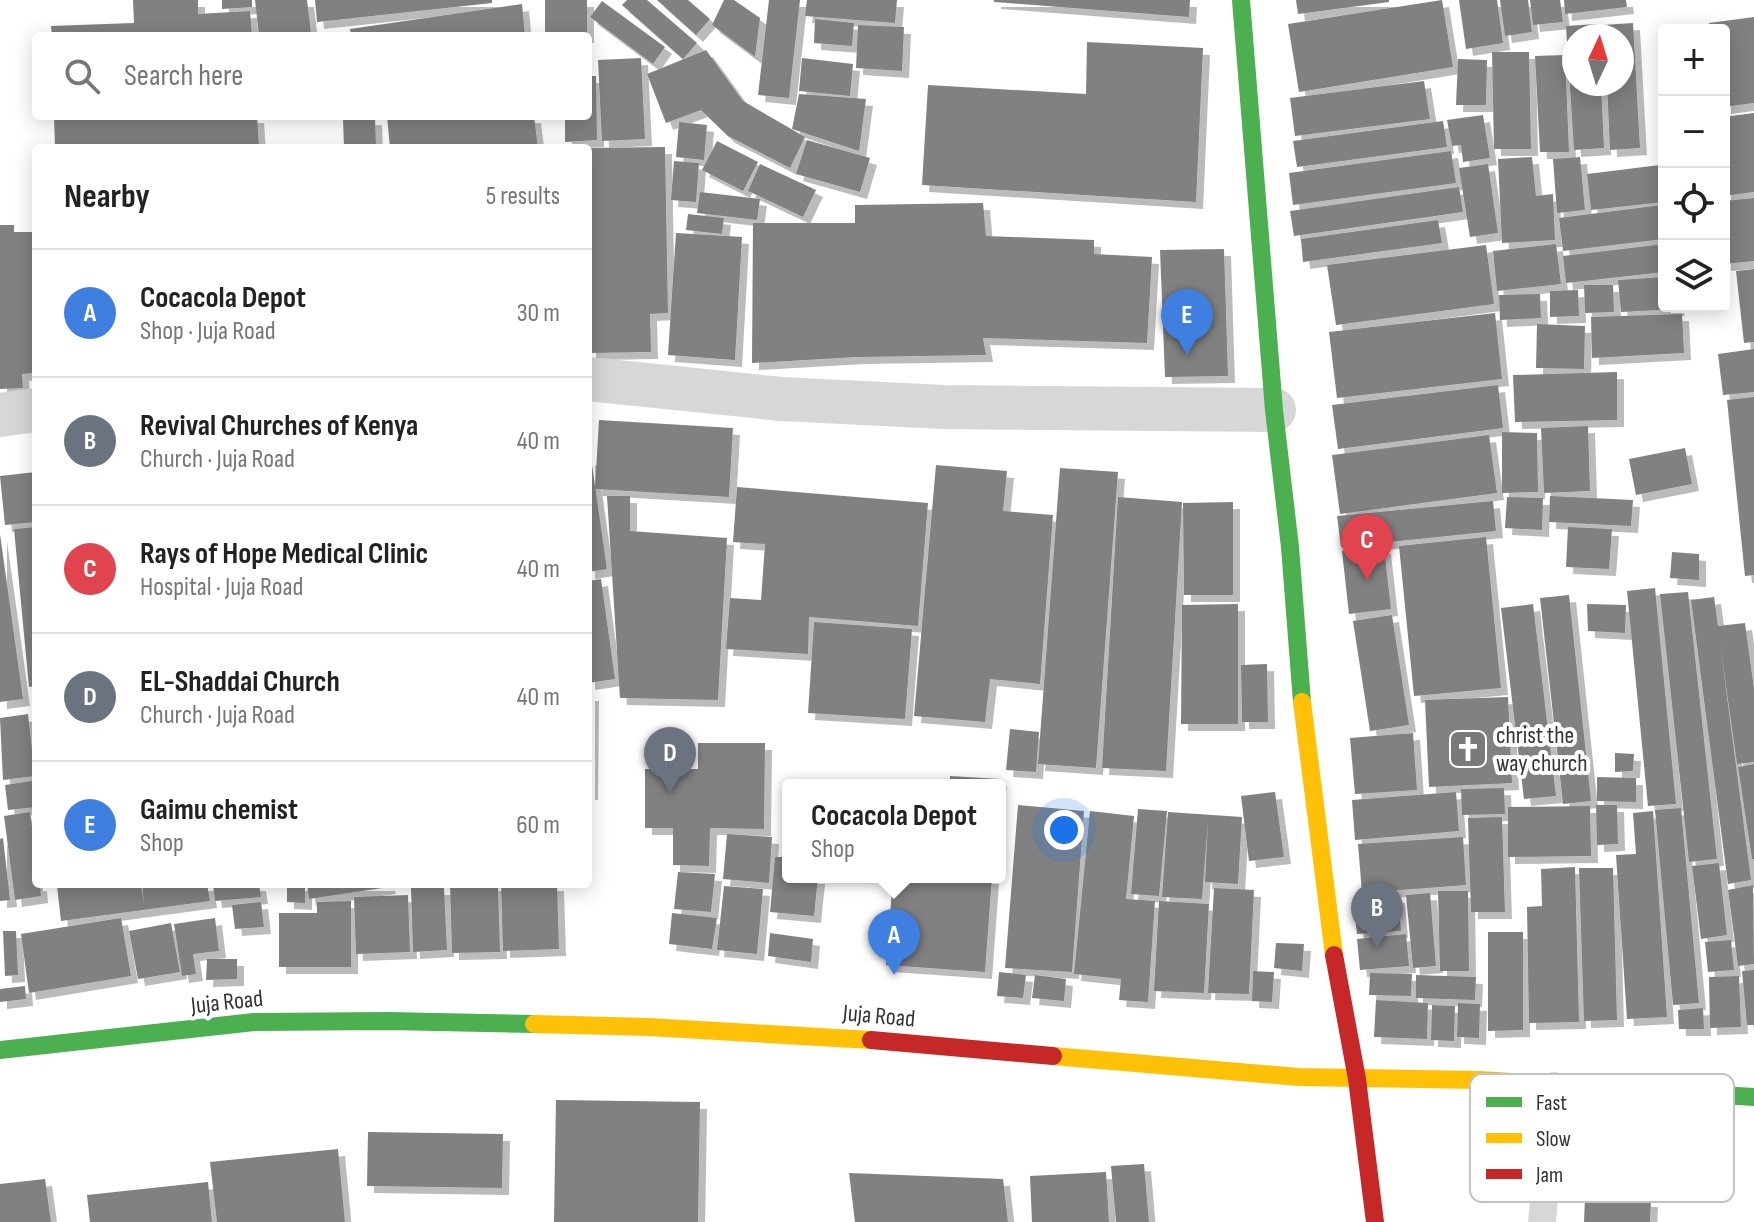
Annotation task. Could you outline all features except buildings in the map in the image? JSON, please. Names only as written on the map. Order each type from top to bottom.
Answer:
[{"type":"main road","points":[[1241,0],[1274,410],[1290,547],[1302,702],[1331,933],[1357,1079],[1375,1222]]},
{"type":"main road","name":"Juja Road","points":[[0,1050],[254,1022],[517,1023],[835,1037],[1299,1077],[1470,1080]]},
{"type":"main road","name":"Juja Road","points":[[1734,1096],[1754,1097]]},
{"type":"street","points":[[592,379],[781,399],[944,407],[1274,410]]},
{"type":"street","points":[[0,415],[32,411]]},
{"type":"lane","points":[[1542,1222],[1544,1202]]},
{"type":"traffic: fast","points":[[1241,0],[1274,410],[1290,547],[1302,702]]},
{"type":"traffic: fast","points":[[0,1050],[254,1022],[534,1024]]},
{"type":"traffic: fast","points":[[1734,1096],[1754,1097]]},
{"type":"traffic: slow","points":[[1302,702],[1334,955]]},
{"type":"traffic: slow","points":[[534,1024],[649,1027],[871,1040]]},
{"type":"traffic: slow","points":[[1053,1056],[1299,1077],[1470,1080]]},
{"type":"traffic: jam","points":[[1334,955],[1357,1079],[1375,1222]]},
{"type":"traffic: jam","points":[[871,1040],[1053,1056]]},
{"type":"place","name":"Gaimu chemist","points":[[1187,355]]},
{"type":"place","name":"Rays of Hope Medical Clinic","points":[[1367,580]]},
{"type":"place","name":"christ the way church","points":[[1468,749]]},
{"type":"place","name":"EL-Shaddai Church","points":[[670,793]]},
{"type":"place","name":"Revival Churches of Kenya","points":[[1377,948]]},
{"type":"place","name":"Cocacola Depot","points":[[894,975]]}]
